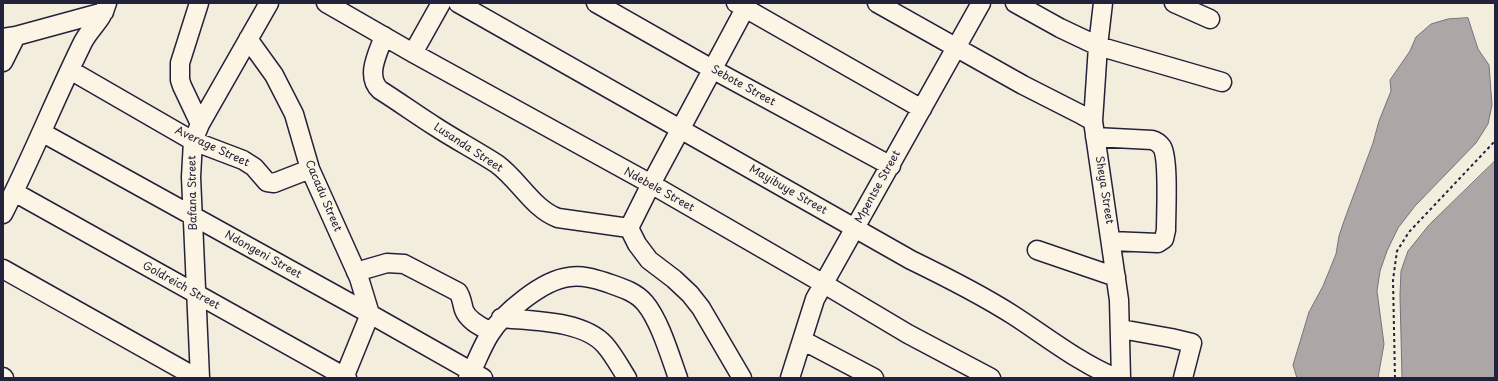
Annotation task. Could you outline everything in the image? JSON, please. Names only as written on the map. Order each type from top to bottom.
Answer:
[{"type":"street","points":[[199,3],[180,64],[179,73],[182,86],[200,124]]},
{"type":"street","name":"Bafana Street","points":[[198,378],[191,177],[193,141],[200,124],[268,3]]},
{"type":"street","name":"Ndebele Street","points":[[326,3],[413,53],[651,184],[908,334],[991,378]]},
{"type":"street","points":[[413,53],[441,3]]},
{"type":"street","name":"Mayibuye Street","points":[[458,3],[911,260],[965,287],[1012,315],[1090,366],[1116,378]]},
{"type":"street","name":"Sebote Street","points":[[596,3],[712,69],[891,166]]},
{"type":"street","points":[[877,3],[956,47],[1094,129],[1157,141],[1162,148],[1166,162],[1166,230],[1164,239],[1158,243],[1111,241]]},
{"type":"street","name":"Mpentse Street","points":[[790,378],[813,305],[981,3]]},
{"type":"street","points":[[1015,3],[1060,28],[1098,46],[1222,82]]},
{"type":"street","name":"Sheya Street","points":[[1103,3],[1098,46],[1094,129],[1120,312],[1121,378]]},
{"type":"street","points":[[1174,3],[1210,19]]},
{"type":"street","points":[[742,378],[701,308],[690,294],[674,279],[649,260],[637,244],[630,228],[651,184],[712,69],[743,5],[922,109]]},
{"type":"street","points":[[3,62],[9,37],[106,7]]},
{"type":"street","points":[[3,214],[84,40],[99,21],[106,7]]},
{"type":"street","name":"Lusanda Street","points":[[384,36],[372,74],[374,84],[380,90],[510,174],[538,206],[549,215],[558,218],[630,228]]},
{"type":"street","name":"Cacadu Street","points":[[248,39],[274,74],[294,114],[310,169],[356,272],[363,289],[370,314]]},
{"type":"street","name":"Average Street","points":[[70,70],[193,141],[243,160],[254,167],[267,182],[270,183],[280,181],[310,169]]},
{"type":"street","name":"Ndongeni Street","points":[[42,133],[370,314],[474,376]]},
{"type":"street","name":"Goldreich Street","points":[[14,192],[345,377]]},
{"type":"street","points":[[1037,250],[1116,277]]},
{"type":"street","points":[[356,272],[387,263],[404,264],[454,289],[461,297],[466,315],[470,319],[496,325],[561,325],[587,332],[604,344],[627,378]]},
{"type":"street","points":[[3,269],[198,378]]},
{"type":"street","points":[[474,376],[475,362],[496,325],[522,301],[547,284],[559,279],[580,276],[594,278],[626,289],[644,302],[655,320],[678,378]]},
{"type":"street","points":[[345,377],[370,314]]},
{"type":"street","points":[[1121,329],[1171,338],[1192,344],[1183,378]]},
{"type":"street","points":[[802,340],[864,376]]},
{"type":"path","points":[[1396,378],[1393,280],[1397,251],[1409,232],[1495,141]]},
{"type":"shaded area","points":[[1468,18],[1478,49],[1489,65],[1492,105],[1488,124],[1476,143],[1415,206],[1398,228],[1387,251],[1380,271],[1377,291],[1384,344],[1378,378],[1297,378],[1293,365],[1309,312],[1323,286],[1336,254],[1339,236],[1344,221],[1391,91],[1390,80],[1410,51],[1416,37],[1431,24],[1448,19]]},
{"type":"shaded area","points":[[1495,161],[1495,378],[1402,378],[1400,295],[1401,271],[1408,251],[1429,225]]}]
